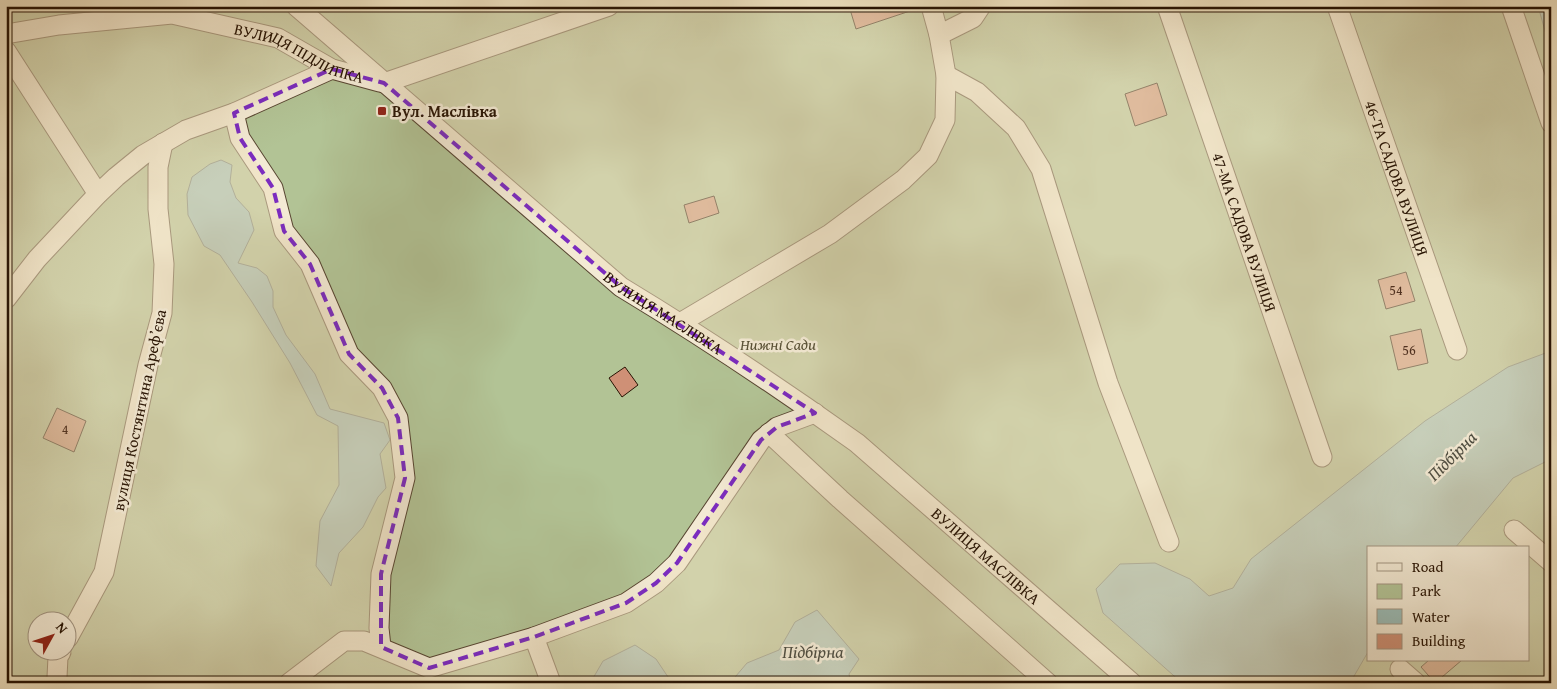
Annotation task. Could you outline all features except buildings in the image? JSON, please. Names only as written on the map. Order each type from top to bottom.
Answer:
[{"type":"street","name":"ВУЛИЦЯ МАСЛІВКА","points":[[296,6],[621,287],[680,323],[857,443],[1132,683]]},
{"type":"street","points":[[384,83],[609,6]]},
{"type":"street","points":[[680,323],[830,234],[903,180],[928,156],[944,120],[946,76],[939,36],[931,6]]},
{"type":"street","points":[[939,36],[973,18],[981,6]]},
{"type":"street","name":"47-МА САДОВА ВУЛИЦЯ","points":[[1167,6],[1322,457]]},
{"type":"street","name":"46-ТА САДОВА ВУЛИЦЯ","points":[[1337,6],[1457,350]]},
{"type":"street","points":[[1512,6],[1551,124]]},
{"type":"street","name":"ВУЛИЦЯ ПІДЛИПКА","points":[[6,34],[59,25],[172,14],[278,38],[332,69],[384,83]]},
{"type":"street","points":[[6,51],[98,194]]},
{"type":"street","points":[[6,300],[37,259],[98,194],[136,161],[186,130],[234,113],[332,69]]},
{"type":"street","points":[[946,76],[976,92],[1016,128],[1041,169],[1108,383],[1169,542]]},
{"type":"street","points":[[234,113],[240,138],[273,188],[284,231],[310,264],[349,354],[382,388],[398,418],[405,478],[381,574],[379,628],[372,644]]},
{"type":"street","name":"вулиця Костянтина Арефʼєва","points":[[78,620],[104,572],[148,366],[162,313],[164,264],[158,209],[158,167],[163,143]]},
{"type":"street","points":[[289,683],[344,641],[372,644],[429,668],[534,637],[626,603],[656,583],[677,563],[761,440],[777,427],[815,413]]},
{"type":"street","points":[[768,433],[1048,683]]},
{"type":"street","points":[[1514,530],[1551,562]]},
{"type":"street","points":[[534,637],[551,683]]},
{"type":"street","points":[[57,677],[58,662]]},
{"type":"street","points":[[1400,669],[1416,683]]},
{"type":"highlighted area","points":[[332,69],[384,83],[621,287],[815,413],[777,427],[761,440],[677,563],[656,583],[626,603],[534,637],[429,668],[381,647],[381,574],[405,478],[398,418],[382,388],[349,354],[310,264],[284,231],[273,188],[240,138],[234,113]]},
{"type":"green space","name":"Нижні Сади","points":[[6,6],[1551,6],[1551,683],[6,683]]},
{"type":"water","points":[[1538,6],[1551,6],[1551,52]]},
{"type":"water","points":[[221,160],[232,165],[230,182],[236,198],[249,212],[254,230],[238,263],[257,268],[267,276],[273,291],[273,307],[286,335],[315,374],[330,409],[384,423],[390,440],[380,454],[386,488],[378,497],[363,527],[339,553],[331,586],[316,566],[320,521],[339,485],[338,426],[317,415],[290,363],[252,302],[220,255],[204,246],[188,215],[187,194],[192,177],[210,164]]},
{"type":"water","points":[[1551,351],[1551,459],[1513,478],[1457,546],[1367,546],[1367,654],[1350,683],[1182,683],[1103,613],[1096,589],[1120,564],[1155,563],[1190,579],[1209,596],[1233,588],[1251,559],[1425,421],[1508,367]]},
{"type":"water","name":"Підбірна","points":[[817,610],[859,659],[849,674],[851,683],[730,683],[747,663],[779,650],[795,622]]},
{"type":"water","points":[[635,645],[656,659],[672,683],[593,683],[592,680],[603,661]]},
{"type":"place","name":"Вул. Маслівка","points":[[382,111]]}]
